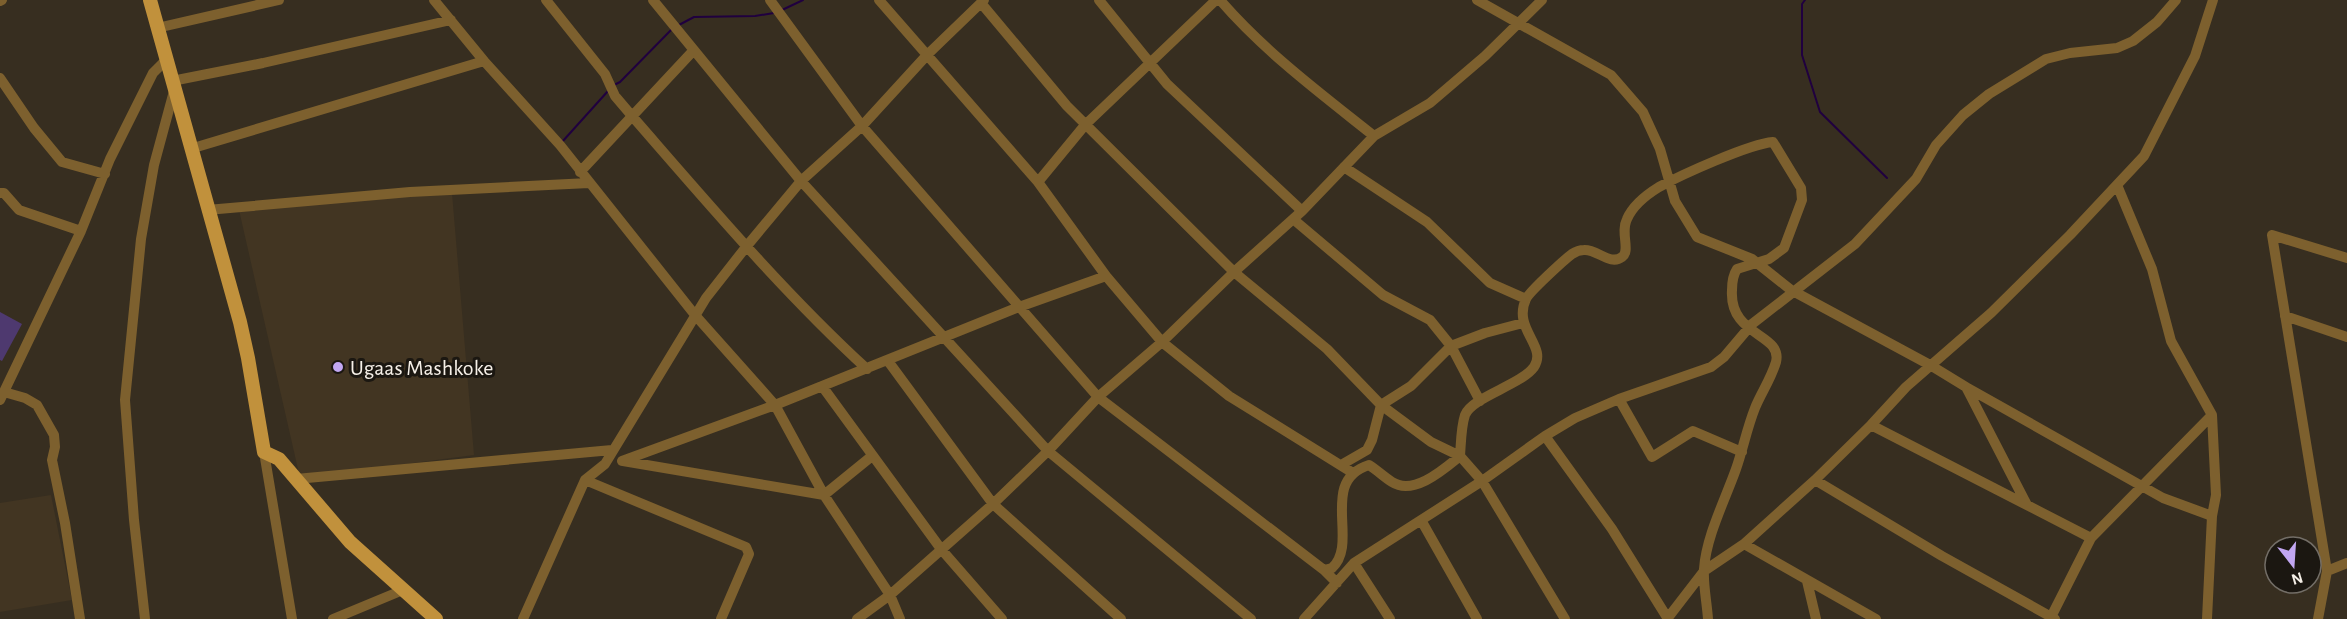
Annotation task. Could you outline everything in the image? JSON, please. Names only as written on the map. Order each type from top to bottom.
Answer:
[{"type":"main road","points":[[150,0],[207,210],[228,275],[249,358],[264,452],[279,459],[350,542],[436,619]]},
{"type":"street","points":[[157,28],[279,0]]},
{"type":"street","points":[[434,0],[484,61],[560,145],[695,315],[774,405],[824,495],[890,595],[900,619]]},
{"type":"street","points":[[546,0],[605,74],[615,96],[632,116],[746,247],[842,347],[867,369]]},
{"type":"street","points":[[653,0],[801,181],[1048,451],[1251,619]]},
{"type":"street","points":[[770,0],[862,126],[1098,397],[1324,570],[1337,583]]},
{"type":"street","points":[[879,0],[1038,182],[1106,276],[1162,342],[1229,396],[1353,473]]},
{"type":"street","points":[[1099,0],[1167,84],[1302,211]]},
{"type":"street","points":[[1038,182],[1085,125],[1218,0],[1242,26],[1303,81],[1374,136]]},
{"type":"street","points":[[1477,0],[1611,75],[1643,112],[1660,149],[1675,201],[1697,237],[1756,262],[1795,292],[1930,365],[2163,498],[2212,516]]},
{"type":"street","points":[[857,619],[890,595],[993,504],[1048,451],[1098,397],[1162,342],[1234,272],[1302,211],[1374,136],[1430,103],[1485,56],[1542,0]]},
{"type":"street","points":[[1304,619],[1354,563],[1482,481],[1545,436],[1575,418],[1619,399],[1711,367],[1724,357],[1748,328],[1856,244],[1916,178],[1936,145],[1963,115],[1989,93],[2046,58],[2117,48],[2133,41],[2157,22],[2176,0]]},
{"type":"street","points":[[1545,436],[1612,529],[1667,619],[1704,571],[1744,544],[1815,480],[1906,387],[1991,313],[2070,235],[2144,156],[2195,56],[2213,0]]},
{"type":"street","points":[[523,619],[585,480],[605,464],[695,315],[746,247],[801,181],[862,126],[927,54],[982,1],[1067,106],[1234,272],[1327,349],[1381,405],[1431,442],[1460,456],[1482,481],[1565,619]]},
{"type":"street","points":[[145,619],[134,520],[125,400],[141,239],[154,165],[173,86],[451,20]]},
{"type":"street","points":[[580,172],[693,51]]},
{"type":"street","points":[[80,619],[65,523],[52,460],[55,447],[54,435],[37,405],[26,398],[2,396],[81,231],[110,159],[153,73],[166,60]]},
{"type":"street","points":[[190,149],[484,61]]},
{"type":"street","points":[[0,78],[34,128],[62,162],[105,174]]},
{"type":"street","points":[[1324,570],[1332,568],[1339,557],[1341,505],[1345,488],[1353,473],[1369,465],[1394,483],[1410,486],[1446,469],[1460,456],[1465,415],[1473,404],[1492,396],[1532,370],[1539,352],[1523,323],[1526,299],[1572,254],[1578,250],[1593,250],[1610,259],[1620,259],[1627,250],[1623,232],[1631,211],[1649,194],[1669,182],[1773,142],[1801,188],[1802,200],[1784,248],[1769,259],[1737,269],[1733,279],[1731,300],[1734,312],[1748,328],[1766,339],[1774,348],[1776,360],[1754,409],[1742,452],[1708,542],[1704,571],[1708,619]]},
{"type":"street","points":[[1344,167],[1426,222],[1490,283],[1526,299]]},
{"type":"street","points":[[207,210],[410,192],[589,183]]},
{"type":"street","points":[[2117,185],[2152,269],[2170,342],[2212,415],[2216,495],[2212,516],[2207,619]]},
{"type":"street","points":[[0,193],[4,193],[19,210],[81,231]]},
{"type":"street","points":[[1293,219],[1383,295],[1430,320],[1451,346],[1480,401]]},
{"type":"street","points":[[2318,619],[2326,571],[2272,235],[2347,258]]},
{"type":"street","points":[[605,464],[622,461],[774,405],[1106,276]]},
{"type":"street","points":[[2285,316],[2347,337]]},
{"type":"street","points":[[1341,465],[1367,450],[1372,440],[1381,405],[1412,386],[1451,346],[1485,333],[1523,323]]},
{"type":"street","points":[[888,361],[993,504],[1121,619]]},
{"type":"street","points":[[822,386],[941,549],[1002,619]]},
{"type":"street","points":[[1966,387],[2026,505]]},
{"type":"street","points":[[1619,399],[1652,457],[1693,431],[1742,452]]},
{"type":"street","points":[[1815,480],[2052,618],[2091,538],[2212,415]]},
{"type":"street","points":[[1871,425],[2091,538]]},
{"type":"street","points":[[296,479],[612,450]]},
{"type":"street","points":[[264,452],[292,619]]},
{"type":"street","points":[[622,461],[824,495],[872,456]]},
{"type":"street","points":[[585,480],[746,547],[749,554],[722,619]]},
{"type":"street","points":[[1421,520],[1477,619]]},
{"type":"street","points":[[1744,544],[1876,619]]},
{"type":"street","points":[[1354,563],[1390,619]]},
{"type":"street","points":[[2326,571],[2347,563]]},
{"type":"street","points":[[1807,581],[1816,619]]},
{"type":"street","points":[[333,619],[403,590]]},
{"type":"shaded area","points":[[452,193],[474,455],[300,478],[239,210]]},
{"type":"shaded area","points":[[0,312],[22,324],[2,361],[0,360]]},
{"type":"shaded area","points":[[51,495],[72,600],[0,612],[0,503]]},
{"type":"waterway","points":[[782,10],[803,0]]},
{"type":"waterway","points":[[1805,0],[1802,4],[1802,55],[1820,112],[1887,178]]},
{"type":"waterway","points":[[677,26],[694,17],[755,16],[774,13]]},
{"type":"waterway","points":[[614,85],[620,82],[672,29]]},
{"type":"waterway","points":[[562,142],[608,91]]},
{"type":"place","name":"Ugaas Mashkoke","points":[[338,367]]}]
